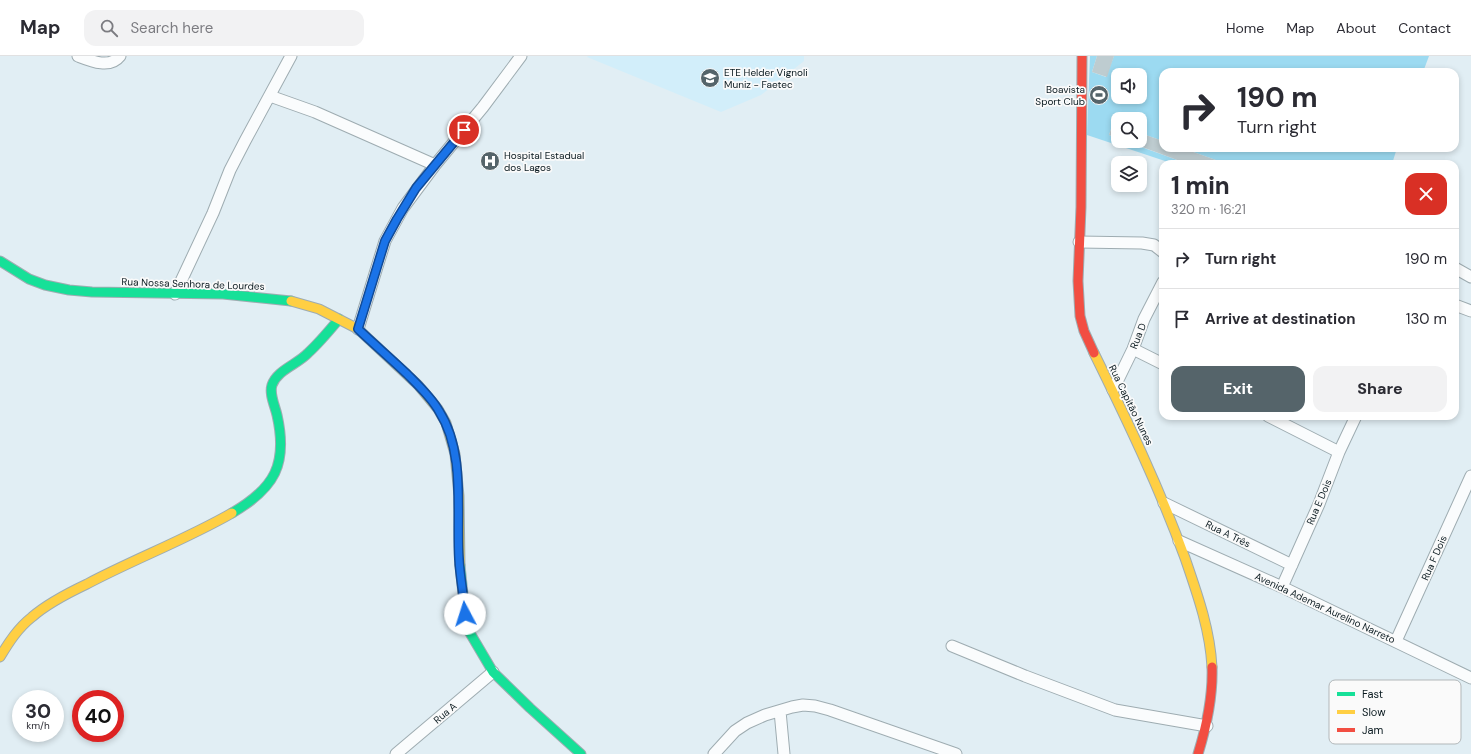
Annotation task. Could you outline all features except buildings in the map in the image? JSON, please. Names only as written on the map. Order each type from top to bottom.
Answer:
[{"type":"street","points":[[78,56],[105,64],[118,60],[120,56]]},
{"type":"street","points":[[175,294],[213,213],[230,170],[291,56]]},
{"type":"street","points":[[358,329],[385,241],[403,208],[435,164],[483,107],[521,56]]},
{"type":"street","name":"Rua Capitão Nunes","points":[[1082,56],[1081,207],[1078,281],[1080,316],[1084,331],[1147,463],[1164,503],[1179,541],[1203,614],[1210,654],[1212,677],[1207,726],[1198,754]]},
{"type":"street","points":[[270,96],[315,112],[435,164]]},
{"type":"street","points":[[1079,242],[1142,243],[1154,245],[1159,249]]},
{"type":"street","name":"Rua Nossa Senhora de Lourdes","points":[[0,261],[29,280],[69,290],[92,292],[223,294],[295,301],[319,309],[358,329],[418,385],[438,409],[446,423],[455,454],[459,496],[459,560],[465,614],[470,633],[493,672],[581,754]]},
{"type":"street","points":[[1459,270],[1471,277]]},
{"type":"street","name":"Rua D","points":[[1113,390],[1133,349],[1144,319],[1159,290]]},
{"type":"street","points":[[1459,306],[1471,311]]},
{"type":"street","points":[[0,657],[15,633],[38,611],[106,573],[161,549],[224,517],[253,499],[264,490],[277,472],[281,449],[281,440],[271,392],[273,383],[282,372],[302,360],[339,319]]},
{"type":"street","points":[[1133,349],[1159,362]]},
{"type":"street","points":[[1276,420],[1339,452]]},
{"type":"street","name":"Rua E Dois","points":[[1282,587],[1354,420]]},
{"type":"street","name":"Rua F Dois","points":[[1396,641],[1471,476]]},
{"type":"street","name":"Rua A Três","points":[[1164,503],[1292,565]]},
{"type":"street","name":"Avenida Ademar Aurelino Narreto","points":[[1179,541],[1282,587],[1471,678]]},
{"type":"street","points":[[952,646],[1115,710],[1207,726]]},
{"type":"street","name":"Rua A","points":[[396,754],[493,672]]},
{"type":"street","points":[[714,754],[735,731],[747,723],[765,715],[803,705],[815,706],[857,719],[915,741],[956,754]]},
{"type":"street","points":[[780,711],[784,754]]},
{"type":"shaded area","name":"ETE Helder Vignoli Muniz - Faetec","points":[[804,56],[804,61],[761,95],[721,112],[587,57]]},
{"type":"shaded area","points":[[1090,56],[1097,56],[1092,72],[1106,77],[1114,56],[1429,56],[1424,68],[1159,68],[1159,140],[1147,135],[1147,112],[1111,112],[1111,129],[1109,135],[1111,136],[1111,143],[1087,135]]},
{"type":"shaded area","points":[[1126,148],[1144,148],[1177,160],[1162,160]]},
{"type":"shaded area","points":[[1193,152],[1396,152],[1393,160],[1216,160]]},
{"type":"traffic: fast","points":[[0,261],[29,279],[45,285],[69,290],[92,292],[223,294],[291,301]]},
{"type":"traffic: fast","points":[[232,513],[247,504],[259,494],[275,473],[279,461],[281,447],[280,432],[271,392],[272,385],[278,375],[304,357],[339,319]]},
{"type":"traffic: fast","points":[[460,565],[465,614],[470,633],[493,672],[581,754]]},
{"type":"traffic: slow","points":[[291,301],[319,309],[358,329],[418,385],[438,409],[446,423],[455,454],[459,496],[460,565]]},
{"type":"traffic: slow","points":[[1094,353],[1142,454],[1185,558],[1206,625],[1212,667]]},
{"type":"traffic: slow","points":[[0,657],[22,626],[51,603],[232,513]]},
{"type":"traffic: jam","points":[[1082,56],[1081,207],[1078,281],[1080,316],[1084,331],[1094,353]]},
{"type":"traffic: jam","points":[[1198,754],[1209,711],[1212,689],[1212,667]]},
{"type":"place","name":"ETE Helder Vignoli Muniz - Faetec","points":[[710,78]]},
{"type":"place","name":"Boavista Sport Club","points":[[1099,95]]},
{"type":"place","name":"Hospital Estadual dos Lagos","points":[[490,161]]},
{"type":"route","points":[[464,130],[416,188],[385,241],[358,329],[418,385],[438,409],[446,423],[455,454],[459,496],[459,560],[465,614]]}]
